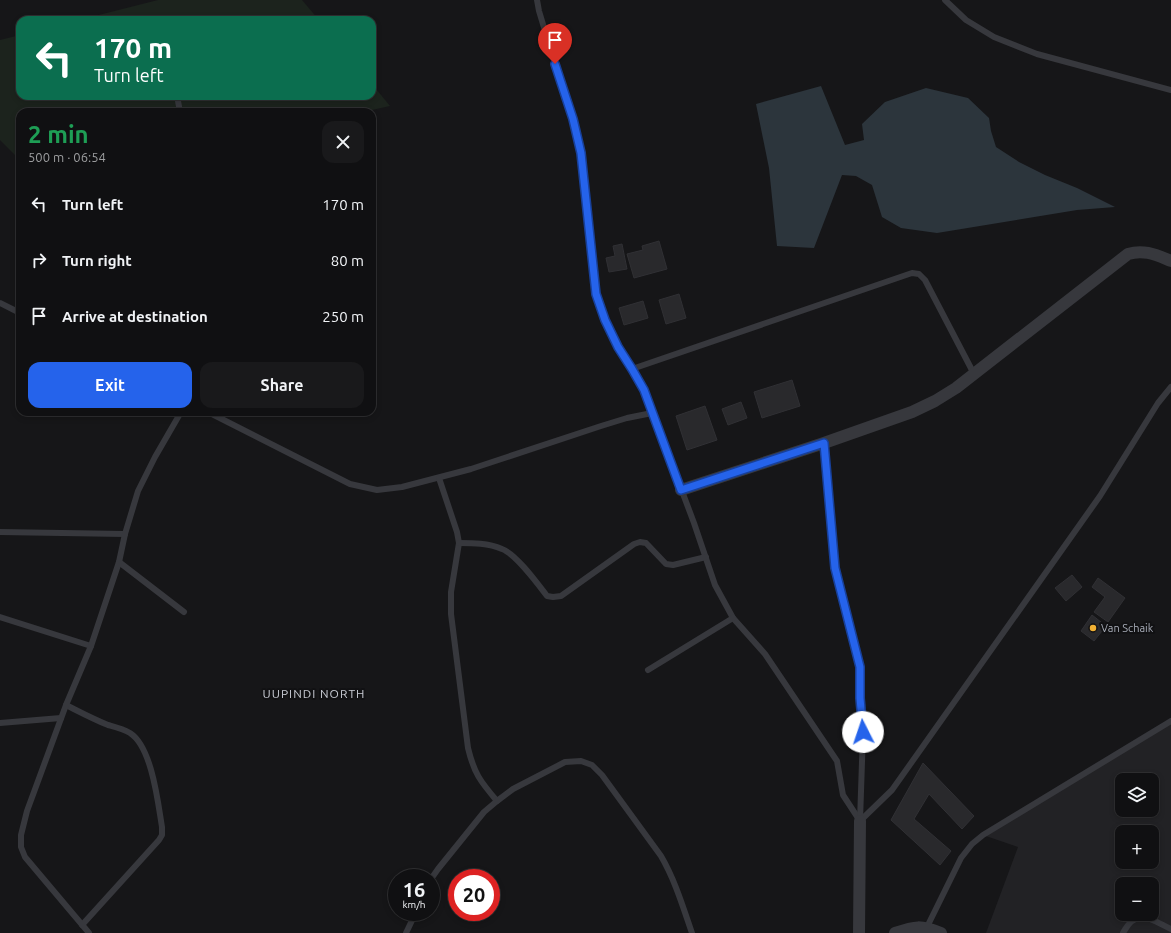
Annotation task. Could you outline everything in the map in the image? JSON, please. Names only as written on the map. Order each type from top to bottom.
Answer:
[{"type":"street","points":[[681,490],[824,443],[912,412],[930,404],[956,388],[1128,254],[1146,252],[1171,261]]},
{"type":"street","points":[[859,933],[860,821]]},
{"type":"street","points":[[895,933],[911,927],[927,927],[941,933]]},
{"type":"lane","points":[[537,0],[555,64],[573,119],[581,153],[596,294],[605,320],[618,347],[644,390],[694,523],[715,585],[733,618],[765,654],[837,761],[843,795],[860,821]]},
{"type":"lane","points":[[945,0],[966,20],[994,37],[1037,54],[1171,90]]},
{"type":"lane","points":[[178,101],[179,108]]},
{"type":"lane","points":[[632,369],[912,273],[919,274],[925,280],[974,374]]},
{"type":"lane","points":[[0,303],[16,311]]},
{"type":"lane","points":[[860,821],[892,790],[1100,496],[1158,403],[1171,387]]},
{"type":"lane","points":[[216,416],[350,484],[377,490],[402,487],[439,478],[471,469],[607,424],[652,413]]},
{"type":"lane","points":[[89,933],[26,856],[21,847],[21,835],[27,811],[61,718],[91,646],[119,562],[125,534],[138,491],[179,416]]},
{"type":"lane","points":[[824,443],[835,568],[860,667],[860,698],[863,732],[860,821]]},
{"type":"lane","points":[[439,478],[457,532],[459,543],[451,592],[451,614],[468,748],[476,775],[497,801]]},
{"type":"lane","points":[[0,532],[125,534]]},
{"type":"lane","points":[[459,543],[480,543],[503,549],[517,559],[548,596],[553,597],[560,596],[634,544],[640,542],[646,543],[666,564],[673,565],[706,557]]},
{"type":"lane","points":[[119,562],[184,612]]},
{"type":"lane","points":[[0,617],[91,646]]},
{"type":"lane","points":[[648,670],[733,618]]},
{"type":"lane","points":[[66,705],[94,719],[123,729],[132,734],[141,745],[154,781],[162,827],[162,834],[158,840],[82,925]]},
{"type":"lane","points":[[0,723],[61,718]]},
{"type":"lane","points":[[927,927],[962,858],[972,844],[983,835],[1171,721]]},
{"type":"lane","points":[[438,869],[484,812],[497,801],[513,789],[565,762],[581,761],[592,765],[602,775],[661,856],[669,869],[676,886],[692,933]]},
{"type":"lane","points":[[1123,933],[1131,921],[1138,917],[1144,916],[1171,929]]},
{"type":"lane","points":[[406,933],[412,921]]},
{"type":"shaded area","points":[[158,0],[302,0],[316,16],[95,16]]},
{"type":"shaded area","points":[[16,36],[16,100],[376,100],[376,89],[390,106],[376,109],[16,108],[16,156],[0,140],[0,40]]},
{"type":"shaded area","points":[[821,86],[845,145],[864,140],[862,124],[885,102],[926,88],[968,98],[989,118],[996,147],[1019,162],[1115,207],[1077,210],[937,233],[901,228],[882,217],[872,185],[856,176],[842,175],[814,248],[777,246],[769,168],[756,104]]},
{"type":"shaded area","points":[[1171,721],[1171,933],[986,933],[1018,847],[983,835]]},
{"type":"building","points":[[659,241],[667,269],[634,278],[627,254],[643,250],[642,246]]},
{"type":"building","points":[[622,244],[627,269],[609,272],[606,258],[615,256],[613,246]]},
{"type":"building","points":[[679,294],[686,318],[666,324],[659,300]]},
{"type":"building","points":[[643,301],[648,318],[624,325],[619,308]]},
{"type":"building","points":[[792,380],[800,406],[762,418],[754,392]]},
{"type":"building","points":[[741,402],[747,418],[728,425],[722,409]]},
{"type":"building","points":[[705,406],[717,440],[687,450],[676,416]]},
{"type":"building","points":[[1072,575],[1082,587],[1066,601],[1055,588]]},
{"type":"building","points":[[1098,578],[1125,598],[1108,622],[1094,612],[1105,597],[1092,587]]},
{"type":"building","name":"Van Schaik","points":[[1092,615],[1106,626],[1094,641],[1081,631]]},
{"type":"building","points":[[923,763],[974,816],[962,829],[929,794],[914,819],[951,851],[940,865],[891,820]]},
{"type":"place","name":"Van Schaik","points":[[1093,628]]},
{"type":"district","name":"UUPINDI NORTH","points":[[314,694]]},
{"type":"route","points":[[555,64],[573,119],[581,153],[596,294],[605,320],[618,347],[644,390],[681,490],[824,443],[835,568],[860,667],[860,698],[863,732]]}]
